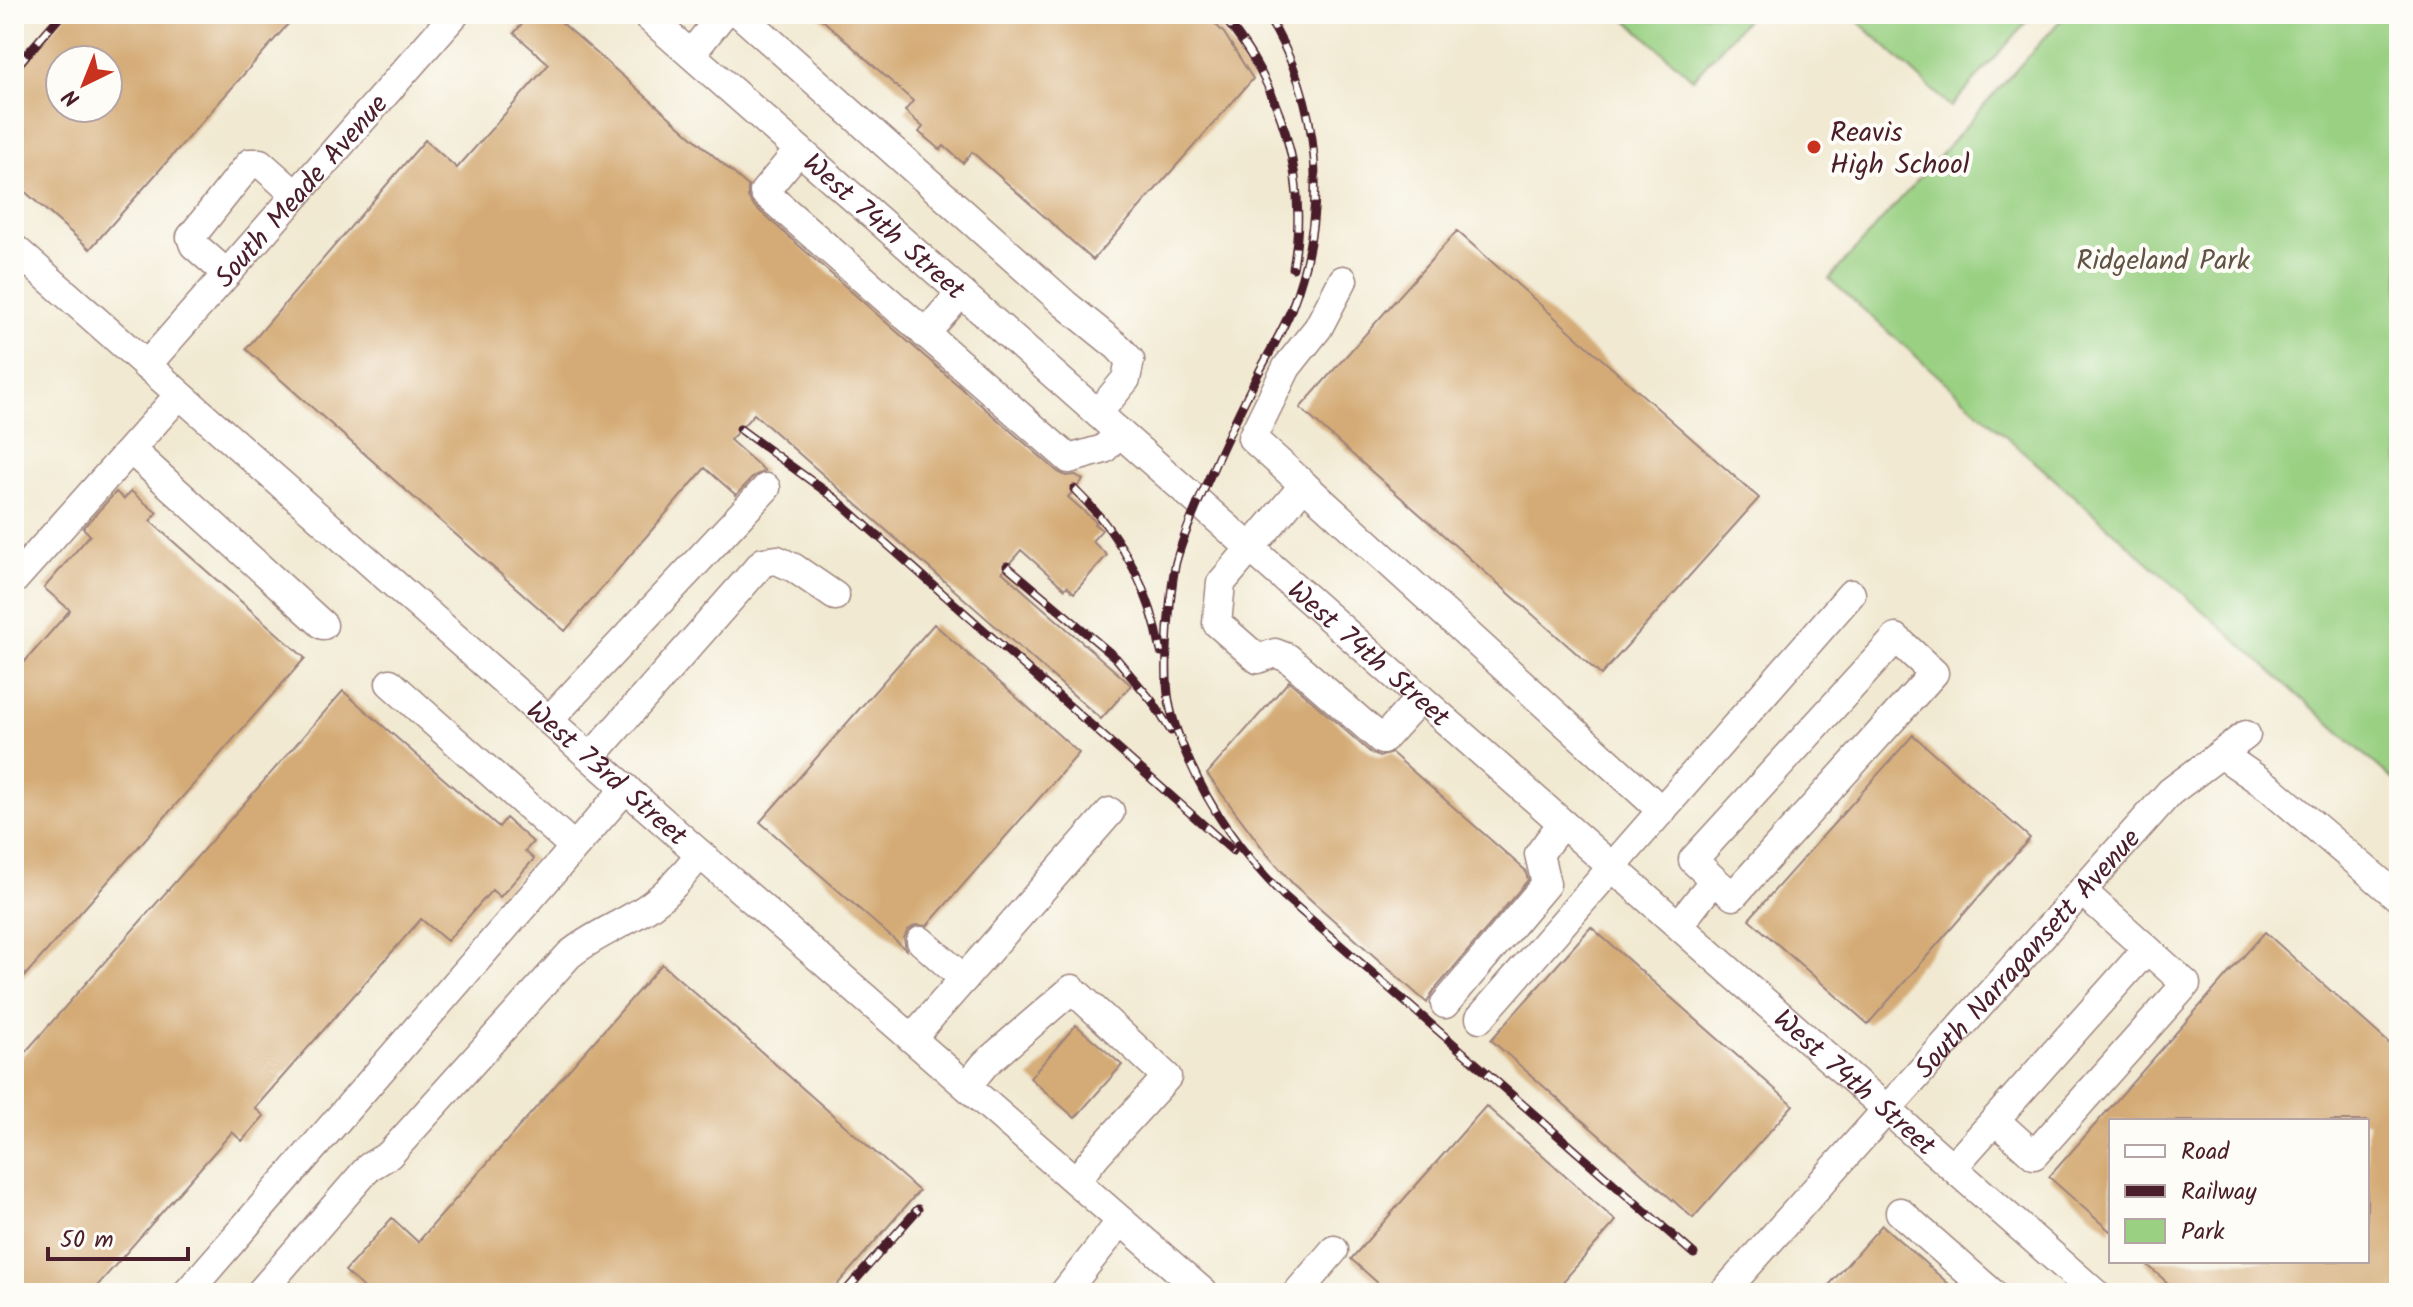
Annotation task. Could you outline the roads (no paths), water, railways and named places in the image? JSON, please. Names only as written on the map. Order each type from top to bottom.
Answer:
[{"type":"street","name":"South Meade Avenue","points":[[146,366],[455,14]]},
{"type":"street","name":"West 74th Street","points":[[645,14],[2095,1293]]},
{"type":"street","points":[[691,54],[723,14]]},
{"type":"street","points":[[740,14],[1130,360],[1126,379],[1108,422],[1104,449],[1069,459],[764,192],[799,150]]},
{"type":"street","points":[[227,274],[194,245],[191,237],[250,163],[260,163],[296,195]]},
{"type":"street","name":"West 73rd Street","points":[[14,248],[700,854],[1204,1293]]},
{"type":"street","points":[[1343,280],[1318,328],[1287,367],[1252,438],[1662,811]]},
{"type":"street","points":[[925,334],[961,293]]},
{"type":"street","points":[[14,580],[179,395]]},
{"type":"street","points":[[131,450],[323,625]]},
{"type":"street","points":[[1304,485],[1221,583],[1217,623],[1258,659],[1275,653],[1288,658],[1382,740],[1420,698]]},
{"type":"street","points":[[549,720],[766,488]]},
{"type":"street","points":[[591,757],[763,562],[777,560],[794,568],[835,596]]},
{"type":"street","points":[[1480,1018],[1851,594]]},
{"type":"street","points":[[1896,638],[1934,673],[1733,896],[1714,880],[1693,860],[1896,638]]},
{"type":"street","points":[[390,683],[574,847]]},
{"type":"street","name":"South Narragansett Avenue","points":[[1723,1293],[2170,792],[2246,735]]},
{"type":"street","points":[[2221,754],[2270,788],[2399,898]]},
{"type":"street","points":[[187,1293],[626,788]]},
{"type":"street","points":[[912,1038],[1110,812]]},
{"type":"street","points":[[1445,1004],[1546,884],[1539,854],[1562,823]]},
{"type":"street","points":[[260,1293],[369,1167],[389,1155],[569,955],[603,931],[649,907],[700,854]]},
{"type":"street","points":[[1679,925],[1714,880]]},
{"type":"street","points":[[1995,1120],[2034,1155],[2186,984],[2082,891]]},
{"type":"street","points":[[921,941],[964,979]]},
{"type":"street","points":[[1953,1167],[2147,949]]},
{"type":"street","points":[[967,1086],[985,1064],[1072,989],[1167,1077],[1076,1181]]},
{"type":"street","points":[[1900,1212],[1992,1293]]},
{"type":"street","points":[[1064,1293],[1121,1221]]},
{"type":"street","points":[[1310,1289],[1334,1250]]},
{"type":"railway","points":[[14,69],[62,14]]},
{"type":"railway","points":[[1221,14],[1260,70],[1286,133],[1297,200],[1293,268]]},
{"type":"railway","points":[[1266,14],[1285,48],[1309,121],[1315,197],[1311,235],[1291,310],[1221,452],[1176,562],[1167,664],[1172,716],[1197,778],[1218,815],[1241,848],[1284,896],[1694,1254]]},
{"type":"railway","points":[[740,429],[836,499],[1233,851]]},
{"type":"railway","points":[[1074,489],[1105,524],[1131,563],[1149,606],[1161,652]]},
{"type":"railway","points":[[1007,566],[1116,658],[1152,701],[1171,731]]},
{"type":"railway","points":[[844,1293],[918,1209]]},
{"type":"place","name":"Reavis High School","points":[[1814,147]]},
{"type":"park label","name":"Ridgeland Park","points":[[2163,259]]}]
